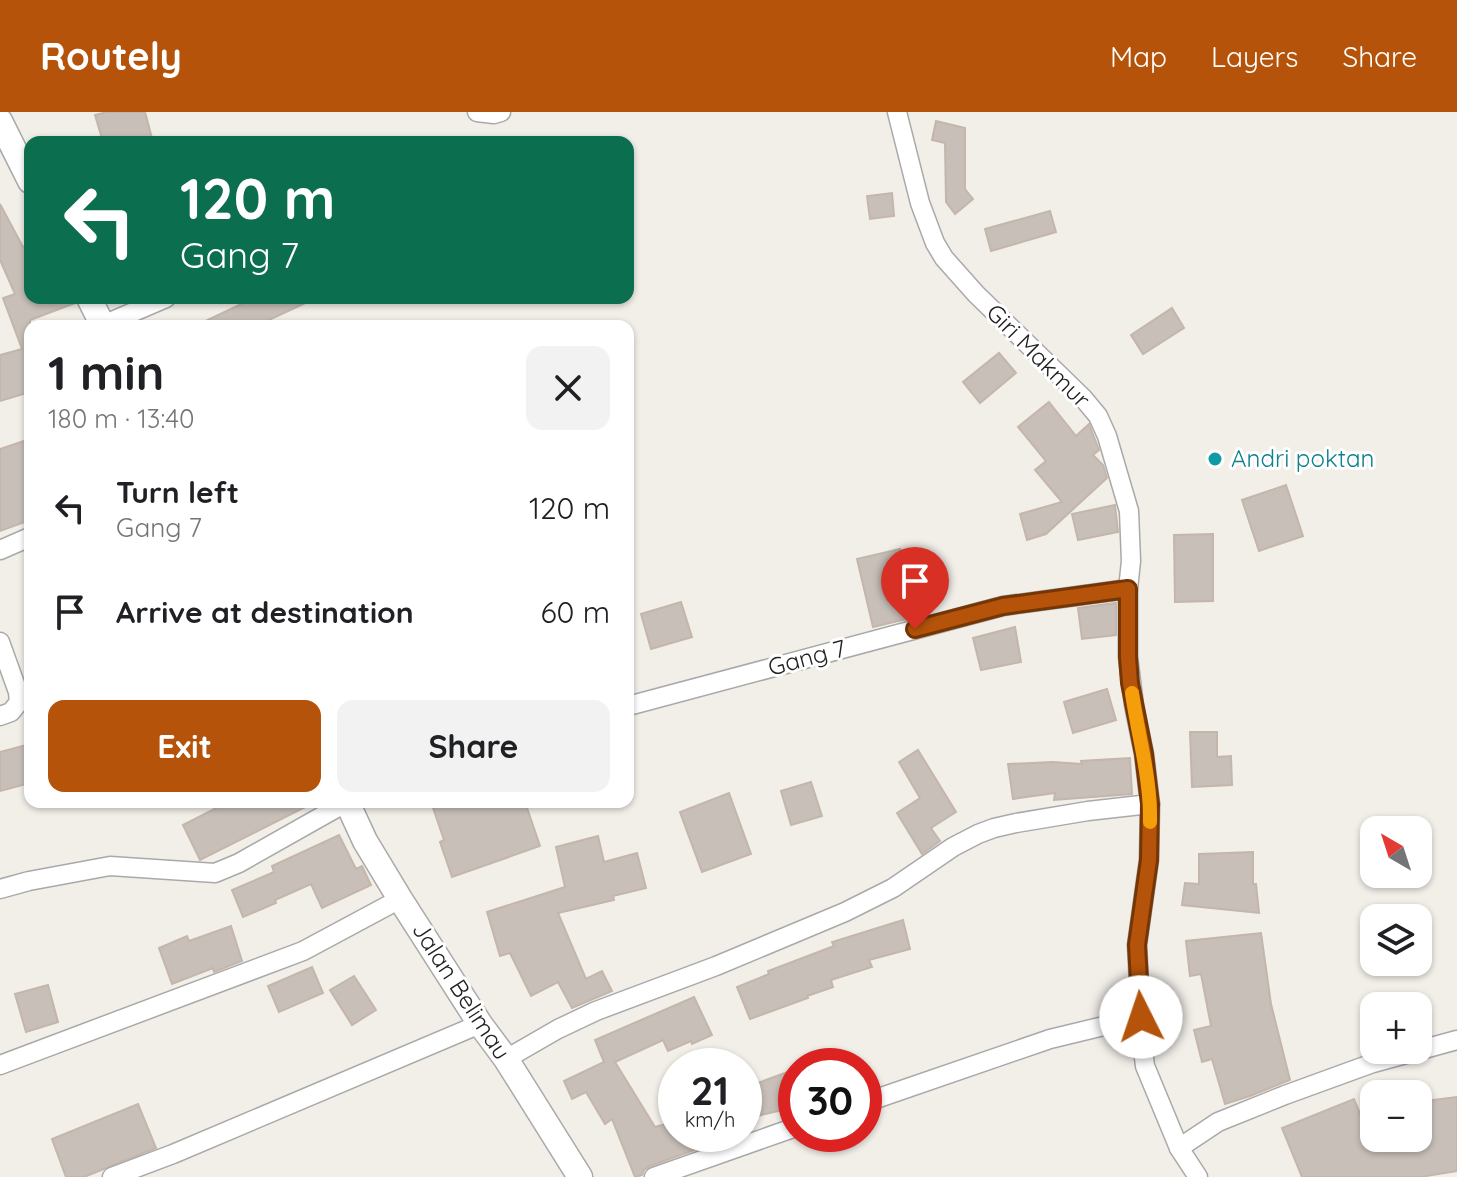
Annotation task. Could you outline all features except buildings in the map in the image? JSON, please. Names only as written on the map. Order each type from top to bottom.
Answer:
[{"type":"street","points":[[477,112],[501,112]]},
{"type":"street","name":"Giri Makmur","points":[[897,112],[920,203],[944,258],[976,294],[1083,398],[1098,416],[1112,448],[1129,511],[1128,657],[1150,804],[1149,860],[1137,945],[1145,1066],[1179,1148],[1198,1177]]},
{"type":"street","points":[[0,121],[24,169]]},
{"type":"street","points":[[115,320],[152,304]]},
{"type":"street","points":[[0,550],[24,540]]},
{"type":"street","name":"Gang 7","points":[[634,704],[1003,606],[1128,589]]},
{"type":"street","points":[[0,642],[19,702],[11,712],[0,716]]},
{"type":"street","points":[[506,1059],[596,1011],[716,966],[845,912],[893,888],[953,847],[978,834],[1016,823],[1150,804]]},
{"type":"street","points":[[0,889],[110,866],[215,873],[239,863],[336,808]]},
{"type":"street","name":"Jalan Belimau","points":[[350,808],[365,841],[400,899],[580,1177]]},
{"type":"street","points":[[0,1065],[303,951],[400,899]]},
{"type":"street","points":[[882,1097],[1050,1039],[1141,1017]]},
{"type":"street","points":[[112,1177],[480,1024]]},
{"type":"street","points":[[1179,1148],[1218,1122],[1285,1095],[1373,1063],[1457,1040]]},
{"type":"street","points":[[654,1177],[778,1133]]},
{"type":"slow traffic","points":[[1132,693],[1144,754],[1150,822]]},
{"type":"place","name":"Andri poktan","points":[[1215,459]]},
{"type":"route","points":[[915,629],[1003,606],[1128,589],[1130,683],[1150,804],[1149,860],[1137,945],[1141,1017]]}]
